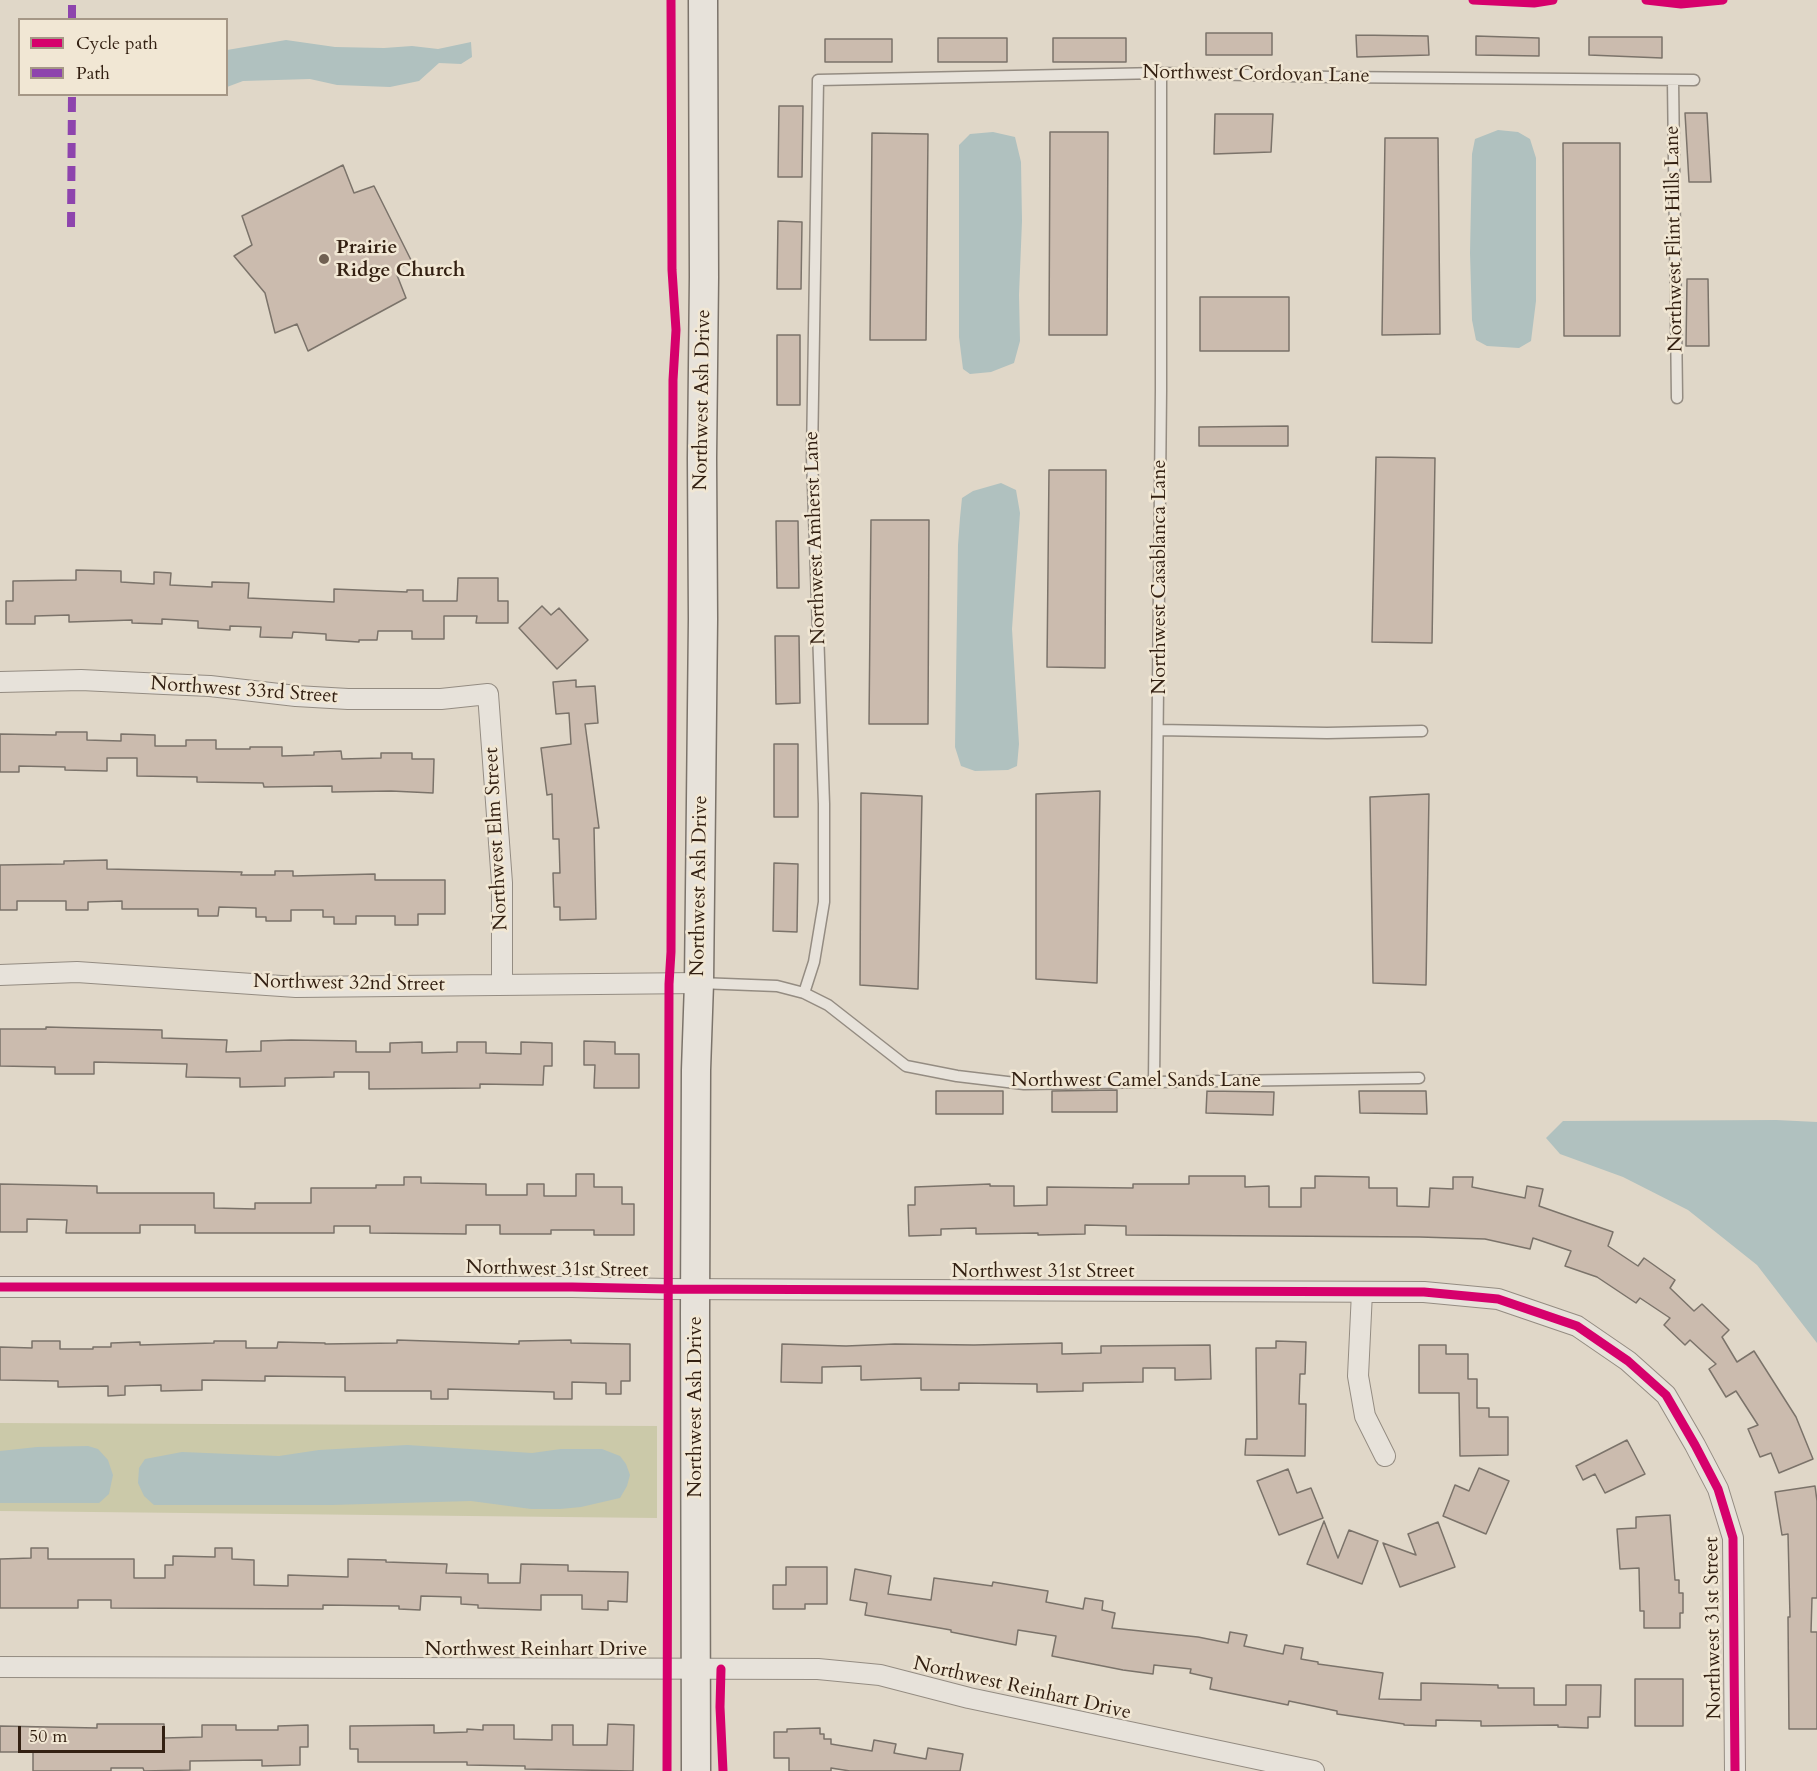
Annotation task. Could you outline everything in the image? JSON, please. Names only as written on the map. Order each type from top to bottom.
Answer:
[{"type":"street","name":"Northwest Ash Drive","points":[[696,1771],[696,1070],[703,631],[703,0]]},
{"type":"street","name":"Northwest 33rd Street","points":[[0,682],[81,680],[152,683],[210,686],[296,696],[358,699],[441,699],[488,694]]},
{"type":"street","name":"Northwest Elm Street","points":[[488,694],[502,883],[502,985]]},
{"type":"street","name":"Northwest 32nd Street","points":[[0,975],[77,972],[296,987],[699,983]]},
{"type":"street","name":"Northwest 31st Street","points":[[0,1287],[572,1287],[1424,1292],[1498,1299],[1577,1326],[1628,1361],[1666,1395],[1718,1489],[1733,1538],[1735,1771]]},
{"type":"street","points":[[1362,1292],[1358,1376],[1365,1416],[1385,1456]]},
{"type":"street","name":"Northwest Reinhart Drive","points":[[0,1667],[818,1669],[880,1675],[969,1698],[1314,1771]]},
{"type":"lane","name":"Northwest Cordovan Lane","points":[[818,80],[1161,73],[1694,80]]},
{"type":"lane","name":"Northwest Casablanca Lane","points":[[1154,1082],[1161,390],[1161,73]]},
{"type":"lane","name":"Northwest Amherst Lane","points":[[804,993],[814,962],[824,902],[824,792],[812,457],[818,80]]},
{"type":"lane","name":"Northwest Flint Hills Lane","points":[[1673,80],[1677,398]]},
{"type":"lane","points":[[1158,729],[1327,733],[1422,732]]},
{"type":"lane","name":"Northwest Camel Sands Lane","points":[[699,983],[777,986],[804,993],[828,1005],[906,1066],[957,1076],[1024,1084],[1419,1078]]},
{"type":"shaded area","points":[[286,40],[335,47],[412,46],[438,49],[471,42],[472,57],[461,64],[439,63],[419,81],[390,87],[337,85],[310,79],[243,81],[228,87],[228,50]]},
{"type":"shaded area","points":[[1498,130],[1518,132],[1530,139],[1536,158],[1536,301],[1531,341],[1519,348],[1487,346],[1476,340],[1472,320],[1470,253],[1472,154],[1475,139]]},
{"type":"shaded area","points":[[993,132],[1015,137],[1021,162],[1020,341],[1014,363],[991,372],[970,374],[963,369],[959,337],[959,145],[970,134]]},
{"type":"shaded area","points":[[1001,483],[1016,490],[1020,513],[1012,629],[1019,744],[1017,766],[1008,770],[975,771],[961,766],[955,747],[960,518],[962,498],[973,491]]},
{"type":"shaded area","points":[[1776,1120],[1817,1122],[1817,1343],[1757,1265],[1688,1210],[1623,1177],[1560,1154],[1546,1138],[1563,1121]]},
{"type":"shaded area","points":[[0,1423],[657,1426],[657,1518],[0,1511]]},
{"type":"shaded area","points":[[407,1445],[532,1453],[561,1449],[602,1449],[620,1456],[630,1475],[620,1498],[581,1507],[560,1509],[531,1509],[471,1501],[332,1505],[154,1505],[144,1496],[138,1483],[139,1468],[145,1459],[182,1452],[279,1456],[319,1450]]},
{"type":"shaded area","points":[[88,1446],[98,1449],[108,1460],[113,1475],[109,1494],[99,1503],[0,1503],[0,1451],[37,1447]]},
{"type":"building","points":[[1206,33],[1272,33],[1272,55],[1206,55]]},
{"type":"building","points":[[1356,35],[1428,36],[1429,55],[1357,57]]},
{"type":"building","points":[[1476,36],[1539,38],[1539,56],[1476,55]]},
{"type":"building","points":[[1589,37],[1662,37],[1662,58],[1589,55]]},
{"type":"building","points":[[938,38],[1007,38],[1007,62],[938,62]]},
{"type":"building","points":[[1053,38],[1126,38],[1126,62],[1053,62]]},
{"type":"building","points":[[825,39],[892,39],[892,62],[825,62]]},
{"type":"building","points":[[779,106],[803,106],[802,177],[778,177]]},
{"type":"building","points":[[1685,113],[1707,113],[1711,182],[1689,182]]},
{"type":"building","points":[[1215,114],[1273,114],[1271,152],[1214,154]]},
{"type":"building","points":[[1050,132],[1108,132],[1107,335],[1049,335]]},
{"type":"building","points":[[872,133],[928,134],[926,340],[870,340]]},
{"type":"building","points":[[1385,138],[1438,138],[1440,334],[1382,335]]},
{"type":"building","points":[[1563,143],[1620,143],[1620,336],[1564,336]]},
{"type":"building","name":"Prairie Ridge Church","points":[[343,165],[354,193],[374,186],[412,262],[395,270],[406,298],[308,351],[297,324],[275,333],[265,293],[234,256],[252,245],[242,216]]},
{"type":"building","points":[[778,221],[802,222],[801,289],[777,289]]},
{"type":"building","points":[[1687,279],[1708,279],[1709,346],[1686,346]]},
{"type":"building","points":[[1200,297],[1289,297],[1289,351],[1200,351]]},
{"type":"building","points":[[777,335],[800,335],[800,405],[777,405]]},
{"type":"building","points":[[1288,426],[1288,446],[1199,446],[1199,427]]},
{"type":"building","points":[[1376,457],[1435,458],[1432,643],[1372,642]]},
{"type":"building","points":[[1049,470],[1106,470],[1105,668],[1047,667]]},
{"type":"building","points":[[871,520],[929,520],[928,724],[869,724]]},
{"type":"building","points":[[776,521],[798,521],[799,588],[777,588]]},
{"type":"building","points":[[76,570],[121,571],[121,582],[154,584],[154,572],[171,573],[170,585],[212,587],[212,582],[249,583],[248,598],[334,602],[334,589],[407,592],[407,590],[423,590],[423,601],[457,601],[458,578],[498,578],[498,601],[508,601],[508,623],[476,623],[477,616],[444,616],[444,639],[412,639],[412,631],[378,631],[377,640],[359,640],[359,642],[326,640],[326,634],[293,632],[292,638],[260,637],[261,627],[230,626],[230,630],[198,628],[198,621],[162,619],[162,624],[132,623],[132,620],[69,622],[69,615],[35,616],[35,624],[6,624],[6,601],[13,601],[13,581],[76,580]]},
{"type":"building","points":[[542,606],[551,615],[559,608],[588,640],[557,669],[519,628]]},
{"type":"building","points":[[775,636],[799,636],[800,703],[776,704]]},
{"type":"building","points":[[576,680],[576,687],[595,686],[598,723],[585,724],[599,828],[594,828],[596,919],[560,920],[560,907],[554,907],[553,873],[560,873],[559,839],[553,839],[552,794],[547,795],[541,748],[571,744],[569,713],[556,714],[553,682]]},
{"type":"building","points":[[56,732],[87,732],[87,740],[121,741],[121,734],[155,735],[155,746],[186,746],[186,740],[216,740],[216,749],[282,747],[282,756],[341,751],[342,759],[381,758],[381,753],[412,753],[412,759],[434,759],[433,793],[332,792],[332,786],[264,787],[263,783],[197,782],[197,777],[137,776],[137,758],[107,758],[107,771],[19,766],[19,772],[0,772],[0,734],[56,735]]},
{"type":"building","points":[[774,744],[798,744],[798,817],[774,817]]},
{"type":"building","points":[[1100,791],[1097,983],[1036,979],[1036,794]]},
{"type":"building","points":[[861,793],[922,796],[918,989],[860,985]]},
{"type":"building","points":[[1429,794],[1426,985],[1373,983],[1370,797]]},
{"type":"building","points":[[107,860],[107,869],[242,872],[241,875],[275,875],[275,871],[293,871],[293,876],[375,874],[375,880],[445,880],[445,914],[418,914],[418,925],[395,925],[395,916],[356,916],[356,924],[334,924],[334,917],[323,917],[323,910],[291,910],[291,921],[266,921],[266,917],[256,917],[256,908],[219,907],[218,916],[198,916],[198,909],[122,909],[122,901],[88,902],[88,910],[66,910],[66,901],[17,901],[17,910],[0,910],[0,865],[64,864],[64,861]]},
{"type":"building","points":[[774,863],[798,864],[797,932],[773,931]]},
{"type":"building","points":[[46,1027],[162,1030],[162,1038],[227,1040],[226,1052],[261,1051],[261,1041],[291,1040],[356,1041],[356,1052],[390,1052],[390,1043],[422,1042],[422,1053],[457,1052],[457,1042],[486,1042],[486,1053],[521,1054],[521,1042],[552,1043],[552,1066],[544,1066],[543,1085],[480,1084],[480,1088],[369,1089],[369,1072],[334,1072],[334,1077],[285,1078],[285,1086],[240,1087],[240,1078],[186,1077],[187,1064],[94,1062],[94,1074],[55,1074],[55,1067],[0,1066],[0,1029],[46,1029]]},
{"type":"building","points":[[584,1041],[615,1042],[615,1054],[639,1054],[639,1088],[594,1088],[595,1065],[584,1065]]},
{"type":"building","points":[[1117,1090],[1117,1112],[1052,1112],[1052,1091]]},
{"type":"building","points":[[936,1091],[1003,1091],[1003,1114],[936,1114]]},
{"type":"building","points":[[1207,1091],[1274,1092],[1273,1115],[1206,1113]]},
{"type":"building","points":[[1359,1091],[1426,1091],[1427,1114],[1360,1113]]},
{"type":"building","points":[[576,1174],[594,1174],[594,1187],[622,1187],[622,1204],[634,1204],[634,1235],[594,1235],[594,1230],[551,1230],[551,1234],[500,1234],[500,1225],[466,1225],[466,1234],[370,1233],[370,1226],[334,1226],[334,1233],[195,1233],[195,1225],[140,1225],[140,1233],[66,1233],[67,1220],[27,1219],[27,1232],[0,1232],[0,1184],[97,1186],[97,1193],[214,1193],[214,1208],[255,1209],[255,1203],[311,1203],[311,1188],[376,1188],[376,1185],[404,1185],[404,1177],[421,1177],[421,1183],[486,1184],[486,1195],[527,1195],[527,1184],[544,1184],[544,1196],[576,1196]]},
{"type":"building","points":[[1189,1176],[1245,1176],[1245,1187],[1269,1186],[1269,1207],[1301,1207],[1301,1188],[1315,1188],[1315,1176],[1369,1177],[1369,1188],[1397,1188],[1397,1206],[1429,1207],[1430,1188],[1453,1189],[1453,1177],[1473,1177],[1472,1187],[1525,1198],[1527,1186],[1543,1189],[1539,1206],[1613,1232],[1608,1246],[1638,1266],[1644,1258],[1675,1280],[1670,1288],[1694,1311],[1702,1304],[1729,1330],[1722,1337],[1737,1362],[1754,1351],[1796,1417],[1813,1459],[1779,1473],[1771,1453],[1760,1457],[1748,1429],[1758,1425],[1736,1391],[1726,1397],[1709,1369],[1716,1364],[1690,1340],[1685,1345],[1664,1325],[1670,1318],[1640,1298],[1636,1303],[1597,1277],[1565,1266],[1571,1251],[1533,1238],[1530,1249],[1485,1239],[1126,1235],[1126,1226],[1085,1225],[1085,1234],[976,1234],[976,1228],[941,1229],[941,1235],[909,1236],[908,1205],[915,1205],[915,1187],[990,1184],[990,1186],[1014,1186],[1014,1206],[1047,1205],[1047,1187],[1133,1188],[1133,1184],[1189,1184]]},
{"type":"building","points":[[397,1340],[519,1344],[519,1341],[571,1340],[571,1343],[630,1344],[630,1381],[621,1381],[621,1394],[606,1394],[606,1383],[572,1382],[572,1399],[554,1399],[554,1392],[448,1389],[448,1399],[431,1399],[431,1391],[345,1391],[345,1377],[265,1376],[265,1381],[202,1380],[202,1390],[161,1391],[161,1385],[125,1386],[125,1395],[108,1396],[108,1386],[58,1387],[58,1381],[0,1380],[0,1347],[32,1348],[32,1341],[60,1341],[60,1349],[93,1349],[93,1347],[111,1347],[111,1343],[140,1342],[140,1345],[246,1341],[246,1348],[277,1348],[278,1342],[397,1343]]},
{"type":"building","points":[[1276,1341],[1306,1342],[1305,1374],[1300,1374],[1299,1404],[1306,1404],[1305,1456],[1245,1455],[1246,1439],[1257,1439],[1256,1348],[1276,1348]]},
{"type":"building","points":[[1062,1343],[1062,1354],[1101,1353],[1101,1346],[1210,1345],[1211,1379],[1175,1380],[1175,1368],[1143,1368],[1143,1382],[1083,1383],[1083,1391],[1037,1392],[1037,1384],[959,1383],[959,1390],[921,1390],[921,1378],[861,1380],[861,1366],[822,1367],[822,1383],[781,1382],[782,1344],[846,1346]]},
{"type":"building","points":[[1419,1345],[1446,1345],[1446,1354],[1468,1354],[1468,1379],[1477,1379],[1477,1408],[1489,1408],[1489,1417],[1508,1417],[1508,1455],[1460,1456],[1459,1393],[1419,1393]]},
{"type":"building","points":[[1627,1440],[1645,1474],[1605,1493],[1595,1474],[1583,1480],[1576,1466]]},
{"type":"building","points":[[1479,1468],[1509,1481],[1486,1534],[1443,1516],[1455,1485],[1469,1491]]},
{"type":"building","points":[[1288,1469],[1297,1493],[1311,1488],[1323,1518],[1279,1535],[1257,1481]]},
{"type":"building","points":[[1815,1486],[1817,1598],[1812,1598],[1811,1632],[1817,1632],[1817,1729],[1789,1729],[1788,1534],[1782,1535],[1775,1492]]},
{"type":"building","points":[[1670,1515],[1675,1580],[1679,1580],[1679,1593],[1683,1593],[1680,1628],[1644,1628],[1644,1611],[1640,1611],[1639,1568],[1620,1569],[1617,1529],[1636,1528],[1636,1517]]},
{"type":"building","points":[[1324,1521],[1338,1558],[1349,1530],[1378,1541],[1362,1584],[1307,1564]]},
{"type":"building","points":[[1438,1522],[1455,1567],[1400,1587],[1383,1543],[1416,1555],[1408,1534]]},
{"type":"building","points":[[31,1548],[48,1548],[48,1559],[134,1559],[134,1578],[165,1578],[165,1565],[173,1565],[173,1556],[215,1557],[215,1548],[232,1548],[232,1559],[254,1560],[254,1585],[288,1586],[288,1575],[348,1577],[348,1559],[447,1564],[446,1573],[488,1574],[488,1583],[520,1583],[521,1564],[568,1565],[568,1571],[628,1572],[627,1602],[608,1601],[608,1610],[582,1609],[582,1595],[541,1595],[541,1610],[478,1608],[478,1605],[461,1604],[461,1597],[421,1596],[420,1610],[399,1609],[399,1606],[323,1605],[323,1609],[111,1608],[111,1600],[78,1600],[78,1608],[0,1608],[0,1559],[31,1558]]},
{"type":"building","points":[[786,1567],[827,1567],[827,1604],[805,1604],[805,1609],[773,1609],[773,1585],[786,1585]]},
{"type":"building","points":[[855,1569],[891,1576],[888,1594],[931,1600],[934,1578],[992,1586],[993,1582],[1048,1591],[1046,1602],[1083,1609],[1085,1598],[1103,1601],[1102,1610],[1115,1613],[1112,1628],[1198,1637],[1228,1643],[1230,1632],[1247,1635],[1244,1646],[1283,1654],[1285,1645],[1303,1648],[1301,1659],[1318,1662],[1318,1664],[1383,1673],[1379,1699],[1421,1700],[1421,1683],[1498,1685],[1498,1688],[1534,1688],[1534,1705],[1566,1705],[1566,1685],[1601,1685],[1600,1717],[1588,1717],[1588,1728],[1558,1727],[1558,1725],[1481,1726],[1481,1721],[1436,1720],[1436,1726],[1404,1725],[1337,1714],[1337,1711],[1289,1701],[1288,1705],[1210,1689],[1212,1678],[1190,1673],[1191,1669],[1154,1665],[1153,1674],[1052,1656],[1056,1636],[1018,1630],[1016,1645],[951,1632],[951,1630],[865,1615],[867,1603],[850,1600]]},
{"type":"building","points":[[1635,1679],[1683,1679],[1683,1726],[1635,1726]]},
{"type":"building","points":[[97,1724],[164,1724],[164,1738],[202,1737],[202,1725],[236,1725],[236,1730],[278,1730],[278,1726],[308,1725],[308,1747],[300,1747],[300,1765],[262,1766],[262,1760],[190,1761],[190,1770],[144,1771],[143,1768],[111,1768],[111,1771],[33,1771],[33,1752],[0,1752],[0,1726],[97,1728]]},
{"type":"building","points":[[608,1724],[634,1725],[633,1771],[525,1769],[525,1766],[467,1765],[467,1762],[358,1762],[358,1749],[350,1749],[350,1726],[434,1725],[434,1733],[467,1732],[467,1729],[483,1730],[483,1725],[514,1725],[514,1739],[552,1740],[552,1725],[573,1725],[573,1745],[607,1745]]},
{"type":"building","points":[[820,1728],[820,1734],[824,1734],[824,1739],[831,1739],[831,1744],[872,1751],[874,1740],[896,1744],[894,1753],[926,1759],[928,1748],[963,1754],[960,1771],[850,1771],[831,1768],[831,1771],[789,1771],[789,1758],[774,1758],[774,1732],[787,1732],[787,1729]]},
{"type":"marked path","points":[[72,0],[72,18]]},
{"type":"marked path","points":[[71,227],[72,96]]},
{"type":"cycle path","points":[[667,1771],[669,984],[673,380],[676,330],[672,270],[671,0]]},
{"type":"cycle path","points":[[1473,0],[1534,3],[1553,0]]},
{"type":"cycle path","points":[[1646,0],[1681,4],[1723,0]]},
{"type":"cycle path","points":[[0,1287],[572,1287],[1424,1292],[1498,1299],[1577,1326],[1628,1361],[1666,1395],[1718,1489],[1733,1538],[1735,1771]]},
{"type":"cycle path","points":[[721,1669],[723,1771]]},
{"type":"place","name":"Prairie Ridge Church","points":[[324,259]]}]
